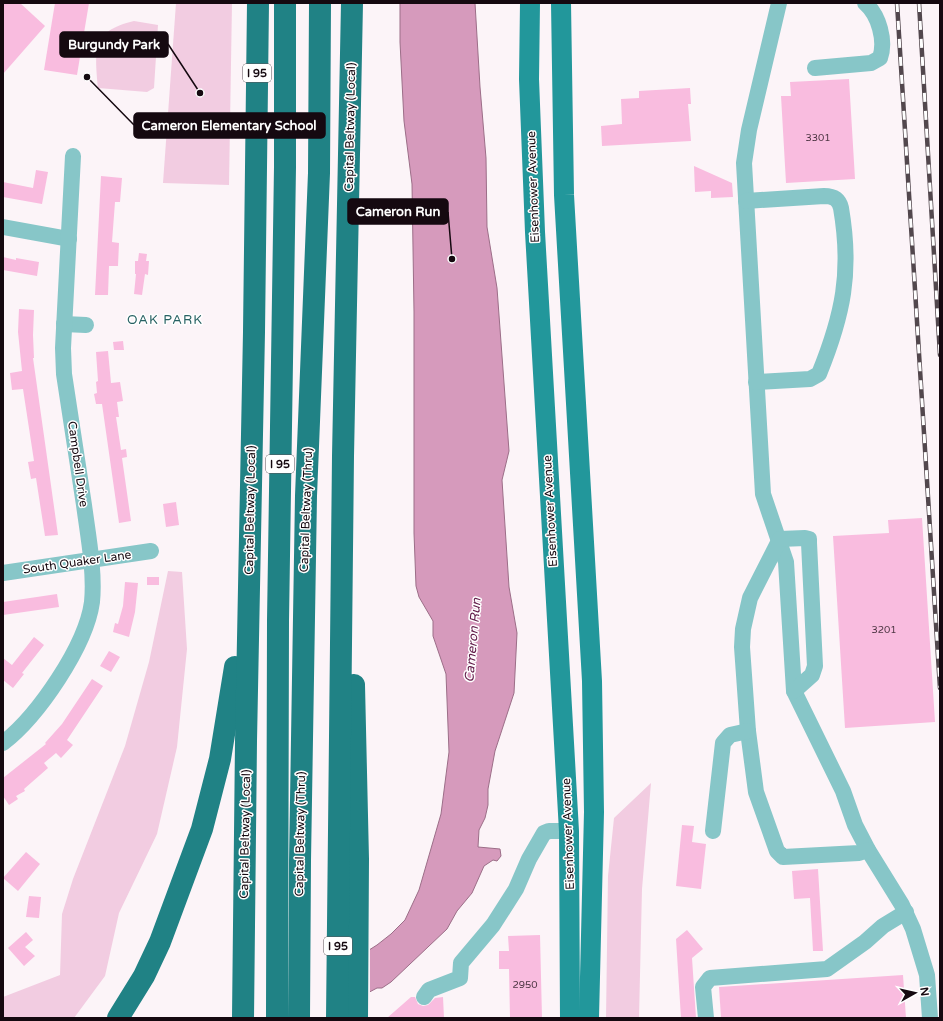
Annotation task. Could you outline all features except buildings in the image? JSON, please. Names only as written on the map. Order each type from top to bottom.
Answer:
[{"type":"highway","name":"Capital Beltway (Local)","points":[[244,1018],[243,950],[254,332],[258,3]]},
{"type":"highway","name":"Capital Beltway (Thru)","points":[[277,1018],[278,621],[286,3]]},
{"type":"highway","name":"Capital Beltway (Thru)","points":[[299,1018],[306,504],[319,173],[320,3]]},
{"type":"highway","name":"Capital Beltway (Local)","points":[[337,1018],[343,456],[352,3]]},
{"type":"highway","points":[[343,456],[356,713],[358,859],[357,1018]]},
{"type":"highway","points":[[118,1018],[144,976],[160,942],[202,829],[220,759],[232,687],[249,560]]},
{"type":"highway","points":[[103,1018],[146,953],[176,899]]},
{"type":"main road","name":"Eisenhower Avenue","points":[[530,3],[530,79],[535,232],[570,831],[570,1018]]},
{"type":"main road","name":"Eisenhower Avenue","points":[[561,3],[564,202],[592,682],[594,812],[589,1018]]},
{"type":"main road","points":[[570,831],[576,835],[582,846],[584,900],[590,951]]},
{"type":"street","points":[[815,68],[871,63],[880,58],[881,51],[879,25],[874,12],[865,3]]},
{"type":"street","points":[[778,6],[747,137],[744,163],[763,494],[767,510],[780,539],[786,562],[794,691],[843,791],[852,817],[868,850],[906,912],[918,942],[926,968],[929,990],[930,1018]]},
{"type":"street","name":"Campbell Drive","points":[[3,743],[26,721],[41,703],[82,636],[92,602],[93,585],[90,560],[64,374],[64,324],[74,156]]},
{"type":"street","points":[[746,201],[824,196],[834,198],[840,203],[841,208],[845,255],[845,285],[840,314],[819,374],[810,379],[756,382]]},
{"type":"street","points":[[3,227],[69,239]]},
{"type":"street","points":[[64,324],[86,325]]},
{"type":"street","points":[[780,539],[805,538],[809,539],[810,543],[816,666],[812,675],[794,691]]},
{"type":"street","points":[[780,539],[751,595],[743,629],[742,652],[748,731],[757,797],[780,856],[859,853],[868,850]]},
{"type":"street","name":"South Quaker Lane","points":[[3,573],[151,551]]},
{"type":"street","points":[[713,831],[723,743],[730,735],[748,731]]},
{"type":"street","points":[[424,997],[429,990],[460,978],[461,963],[493,925],[516,889],[529,859],[544,833],[549,831],[570,831]]},
{"type":"street","points":[[706,1018],[703,987],[710,978],[827,969],[865,942],[883,926],[906,912]]},
{"type":"shaded area","points":[[176,3],[232,3],[229,185],[163,183]]},
{"type":"shaded area","points":[[134,21],[158,25],[154,88],[147,92],[98,88],[96,63],[99,44],[110,30]]},
{"type":"shaded area","points":[[168,571],[182,572],[187,649],[177,747],[157,834],[119,913],[105,976],[74,1018],[3,1018],[3,997],[60,975],[62,914],[73,879],[125,746],[149,662]]},
{"type":"shaded area","points":[[651,783],[642,889],[639,1018],[606,1018],[608,876],[614,818]]},
{"type":"water","points":[[400,3],[475,3],[486,158],[487,227],[497,288],[509,451],[502,480],[509,587],[517,633],[514,693],[495,751],[488,789],[488,805],[485,818],[479,830],[478,847],[500,849],[501,856],[497,861],[493,860],[484,866],[472,893],[457,911],[447,929],[391,982],[382,988],[377,988],[347,1004],[347,964],[377,945],[405,920],[419,890],[441,814],[449,752],[446,674],[433,636],[433,621],[419,597],[416,586],[414,533],[414,312],[412,184],[404,121],[400,42]]},
{"type":"pier","points":[[370,947],[370,994],[347,1006],[306,1009],[297,1018],[246,1018],[262,1001],[300,977],[346,963]]},
{"type":"railway","points":[[897,3],[940,688]]},
{"type":"railway","points":[[919,3],[940,355]]},
{"type":"place","name":"Cameron Elementary School","points":[[87,77]]},
{"type":"place","name":"Burgundy Park","points":[[200,93]]},
{"type":"place","name":"Cameron Run","points":[[452,259]]},
{"type":"district","name":"OAK PARK","points":[[165,319]]}]
